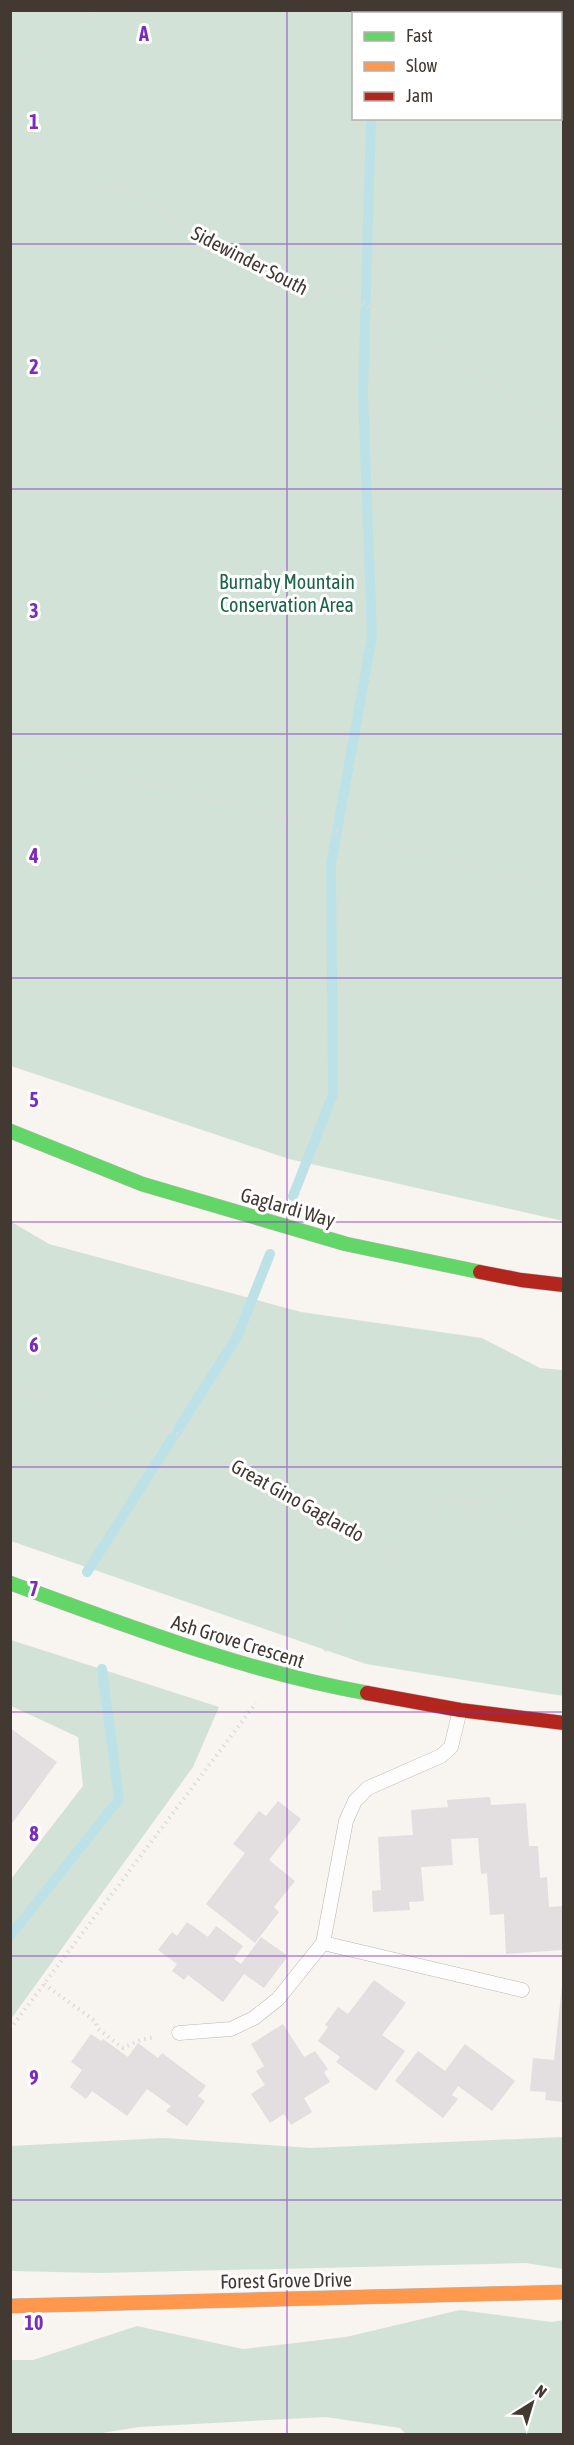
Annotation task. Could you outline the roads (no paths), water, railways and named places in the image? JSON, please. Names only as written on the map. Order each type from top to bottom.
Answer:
[{"type":"street","name":"Gaglardi Way","points":[[10,1131],[142,1184],[346,1244],[521,1280],[564,1285]]},
{"type":"street","name":"Ash Grove Crescent","points":[[10,1583],[179,1644],[308,1683],[460,1710],[564,1723]]},
{"type":"street","name":"Forest Grove Drive","points":[[10,2307],[564,2292]]},
{"type":"lane","points":[[179,2033],[231,2029],[254,2018],[278,1999],[323,1943],[346,1821],[355,1802],[368,1788],[441,1756],[453,1741],[460,1710]]},
{"type":"lane","points":[[323,1943],[522,1990]]},
{"type":"waterway","points":[[293,1196],[333,1094],[331,865],[372,636],[363,394],[371,120]]},
{"type":"waterway","points":[[87,1572],[238,1335],[270,1254]]},
{"type":"waterway","points":[[10,1936],[119,1799],[102,1669]]},
{"type":"park label","name":"Burnaby Mountain Conservation Area","points":[[287,592]]}]
